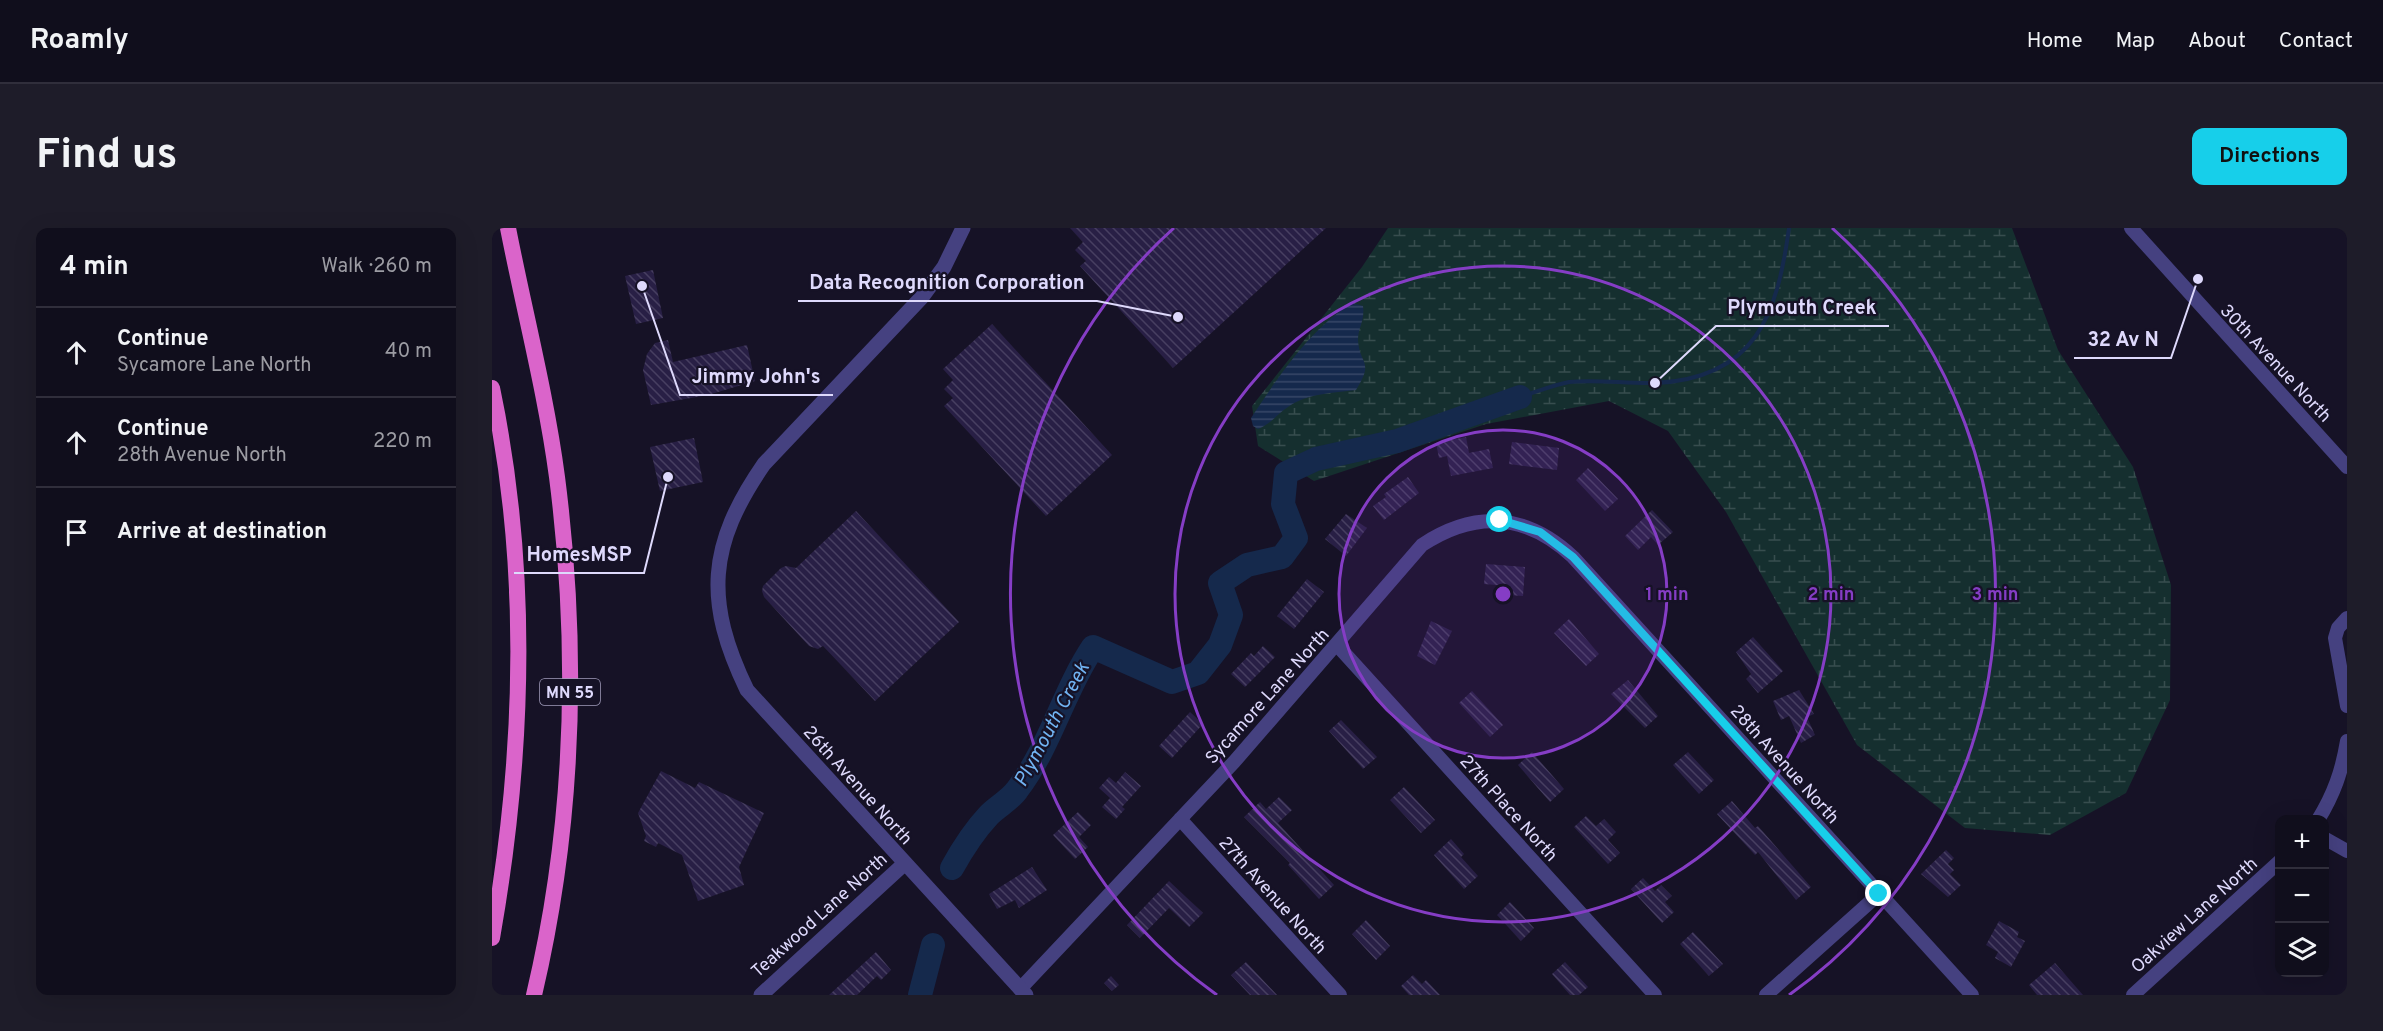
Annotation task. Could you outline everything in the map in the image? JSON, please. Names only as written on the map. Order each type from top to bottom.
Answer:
[{"type":"highway","name":"MN 55","points":[[508,228],[556,476],[569,627],[570,724],[564,808],[555,886],[534,995]]},
{"type":"highway","name":"MN 55","points":[[492,388],[505,462],[518,615],[518,703],[513,790],[503,877],[492,938]]},
{"type":"street","name":"26th Avenue North","points":[[963,228],[944,267],[922,297],[764,464],[744,493],[729,524],[717,591],[721,626],[732,658],[747,690],[1023,992]]},
{"type":"street","name":"30th Avenue North","points":[[2131,228],[2347,467]]},
{"type":"street","name":"Sycamore Lane North","points":[[1023,992],[1337,645],[1422,545],[1459,525],[1500,520],[1540,532],[1573,557]]},
{"type":"street","name":"28th Avenue North","points":[[1573,557],[1972,995]]},
{"type":"street","points":[[2347,618],[2338,628],[2335,638],[2347,706]]},
{"type":"street","name":"27th Place North","points":[[1337,645],[1655,995]]},
{"type":"street","points":[[2321,815],[2332,798],[2342,769],[2347,741]]},
{"type":"street","name":"27th Avenue North","points":[[1180,819],[1340,995]]},
{"type":"street","points":[[2329,840],[2347,851]]},
{"type":"street","name":"Teakwood Lane North","points":[[761,995],[904,864]]},
{"type":"street","name":"Oakview Lane North","points":[[2133,995],[2275,866]]},
{"type":"street","points":[[1766,995],[1879,894]]},
{"type":"green space","points":[[1388,228],[2012,228],[2058,350],[2133,467],[2171,585],[2170,700],[2126,793],[2050,835],[1965,828],[1857,745],[1726,512],[1668,431],[1609,401],[1486,424],[1314,481],[1258,446],[1252,406],[1362,267]]},
{"type":"water","points":[[1352,303],[1363,306],[1358,339],[1365,368],[1356,390],[1321,394],[1304,399],[1288,407],[1263,427],[1258,429],[1253,426],[1251,418],[1296,355],[1322,326]]},
{"type":"building","points":[[1070,228],[1326,228],[1173,368],[1080,266],[1086,261],[1075,250],[1083,242]]},
{"type":"building","points":[[653,270],[663,318],[636,324],[625,276]]},
{"type":"building","points":[[992,324],[1112,455],[1046,516],[944,406],[953,398],[944,389],[953,380],[943,369]]},
{"type":"building","points":[[668,340],[673,362],[747,345],[755,381],[708,395],[651,405],[643,370],[647,354],[655,343]]},
{"type":"building","points":[[1466,437],[1469,453],[1489,449],[1493,468],[1451,476],[1447,456],[1439,458],[1436,443]]},
{"type":"building","points":[[694,438],[703,482],[660,491],[650,447]]},
{"type":"building","points":[[1512,442],[1559,448],[1557,470],[1509,464]]},
{"type":"building","points":[[1588,468],[1618,499],[1605,511],[1576,480]]},
{"type":"building","points":[[1408,477],[1419,493],[1384,520],[1373,506],[1386,497],[1384,494]]},
{"type":"building","points":[[1652,510],[1673,532],[1658,545],[1651,537],[1638,550],[1625,536]]},
{"type":"building","points":[[856,511],[959,622],[875,701],[823,646],[818,649],[809,646],[764,597],[762,591],[763,586],[781,568],[786,566],[796,568]]},
{"type":"building","points":[[1346,514],[1367,528],[1346,556],[1325,539]]},
{"type":"building","points":[[1486,564],[1525,567],[1523,596],[1508,595],[1509,586],[1484,584]]},
{"type":"building","points":[[1307,579],[1324,592],[1294,629],[1277,616]]},
{"type":"building","points":[[1569,619],[1599,654],[1586,666],[1554,633]]},
{"type":"building","points":[[1431,621],[1452,631],[1435,665],[1417,656]]},
{"type":"building","points":[[1753,637],[1783,671],[1758,693],[1746,679],[1751,674],[1736,652]]},
{"type":"building","points":[[1263,646],[1275,657],[1245,687],[1231,674],[1251,653],[1254,656]]},
{"type":"building","points":[[1628,680],[1658,716],[1645,728],[1611,694]]},
{"type":"building","points":[[1799,690],[1814,714],[1807,717],[1815,735],[1801,743],[1789,716],[1781,720],[1773,701]]},
{"type":"building","points":[[1472,691],[1503,725],[1490,737],[1459,703]]},
{"type":"building","points":[[1190,712],[1203,724],[1172,758],[1159,746]]},
{"type":"building","points":[[1341,720],[1377,757],[1363,769],[1329,731]]},
{"type":"building","points":[[1532,752],[1564,789],[1550,802],[1518,765]]},
{"type":"building","points":[[1688,752],[1714,780],[1699,794],[1673,765]]},
{"type":"building","points":[[661,771],[695,788],[699,782],[764,813],[739,867],[744,885],[698,901],[682,855],[658,843],[656,847],[644,841],[646,836],[638,813]]},
{"type":"building","points":[[1125,772],[1141,786],[1122,807],[1125,809],[1116,819],[1102,807],[1110,798],[1099,788],[1109,777],[1116,783]]},
{"type":"building","points":[[1404,787],[1435,820],[1421,833],[1390,800]]},
{"type":"building","points":[[1279,797],[1292,810],[1278,823],[1334,885],[1319,899],[1288,865],[1290,863],[1244,817],[1260,802],[1266,809]]},
{"type":"building","points":[[1732,801],[1755,828],[1758,826],[1811,887],[1796,900],[1758,852],[1755,855],[1717,814]]},
{"type":"building","points":[[1078,812],[1091,825],[1079,837],[1088,847],[1075,859],[1053,835]]},
{"type":"building","points":[[1586,816],[1596,826],[1604,819],[1616,832],[1608,840],[1620,853],[1608,864],[1574,827]]},
{"type":"building","points":[[1451,839],[1464,854],[1461,857],[1478,876],[1464,889],[1434,855]]},
{"type":"building","points":[[1946,850],[1954,858],[1948,864],[1954,870],[1950,874],[1961,885],[1948,897],[1921,874]]},
{"type":"building","points":[[1032,867],[1047,890],[1019,908],[1015,900],[997,909],[989,894]]},
{"type":"building","points":[[1643,878],[1655,891],[1661,885],[1672,896],[1665,902],[1674,912],[1662,923],[1631,889]]},
{"type":"building","points":[[1169,881],[1203,913],[1189,927],[1169,908],[1140,938],[1127,925]]},
{"type":"building","points":[[1510,902],[1534,928],[1521,941],[1497,915]]},
{"type":"building","points":[[1366,920],[1390,946],[1376,960],[1352,934]]},
{"type":"building","points":[[1999,921],[2019,932],[2017,937],[2025,941],[2011,967],[1995,958],[1998,952],[1986,945]]},
{"type":"building","points":[[1693,932],[1723,964],[1709,976],[1680,944]]},
{"type":"building","points":[[876,952],[891,970],[881,980],[877,976],[857,995],[829,995]]},
{"type":"building","points":[[1246,962],[1277,995],[1250,995],[1231,975]]},
{"type":"building","points":[[1565,962],[1588,987],[1579,995],[1570,995],[1552,974]]},
{"type":"building","points":[[2055,963],[2083,995],[2037,995],[2029,985]]},
{"type":"building","points":[[1413,975],[1422,984],[1426,980],[1440,995],[1409,995],[1401,986]]},
{"type":"building","points":[[1111,976],[1119,985],[1112,991],[1104,983]]},
{"type":"waterway","name":"Plymouth Creek","points":[[1520,397],[1569,382],[1656,383],[1690,378],[1717,369],[1739,355],[1756,336],[1768,314],[1777,288],[1789,228]]},
{"type":"waterway","name":"Plymouth Creek","points":[[952,868],[978,827],[1014,794],[1029,773],[1082,664],[1093,647],[1172,682],[1198,673],[1220,645],[1231,615],[1220,583],[1247,565],[1282,557],[1296,538],[1283,504],[1286,473],[1316,459],[1397,441],[1520,397]]},
{"type":"waterway","name":"Plymouth Creek","points":[[920,995],[933,945]]},
{"type":"place","name":"32 Av N","points":[[2198,279]]},
{"type":"place","name":"Jimmy John's","points":[[642,286]]},
{"type":"place","name":"Data Recognition Corporation","points":[[1178,317]]},
{"type":"place","name":"Plymouth Creek","points":[[1655,383]]},
{"type":"place","name":"HomesMSP","points":[[668,477]]},
{"type":"route","points":[[1500,520],[1540,532],[1558,543],[1573,557],[1879,894]]}]
